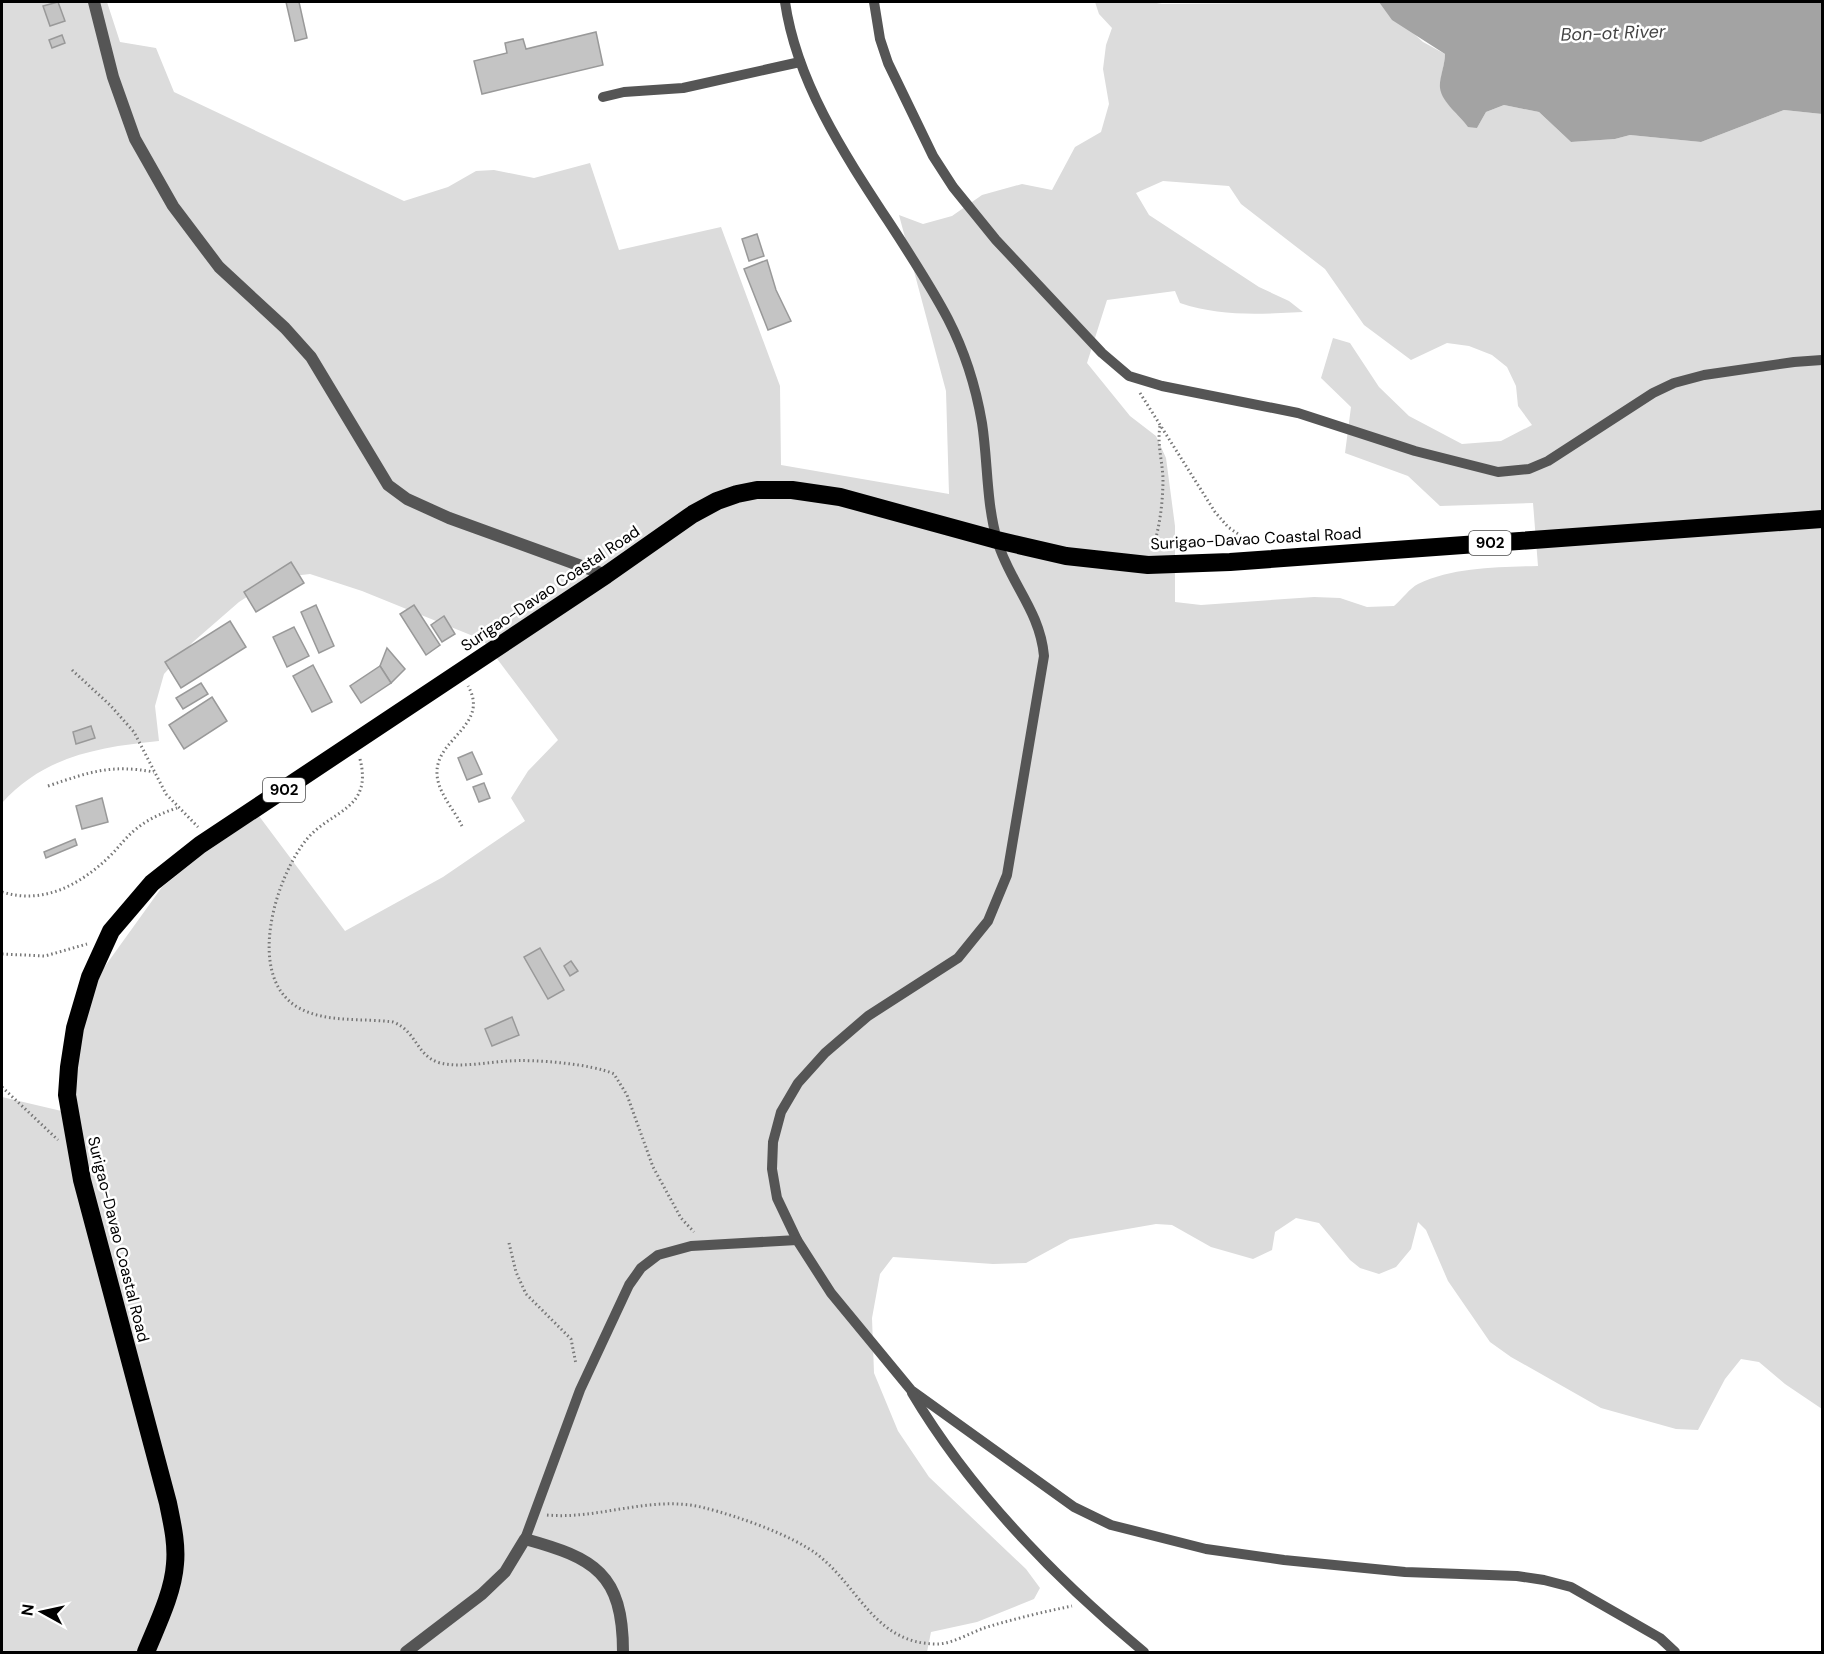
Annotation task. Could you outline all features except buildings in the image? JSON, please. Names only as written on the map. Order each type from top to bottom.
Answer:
[{"type":"highway","name":"Surigao-Davao Coastal Road","points":[[146,1653],[170,1586],[175,1565],[175,1540],[168,1503],[76,1154],[67,1095],[69,1067],[75,1029],[90,976],[107,940],[152,883],[206,842],[461,673],[701,509],[717,501],[757,490],[792,490],[840,497],[997,540],[1066,556],[1148,565],[1822,519]]},
{"type":"street","points":[[94,2],[113,77],[135,139],[173,206],[219,267],[306,350],[388,485],[407,499],[449,518],[606,575]]},
{"type":"street","points":[[406,1653],[482,1594],[505,1572],[525,1539],[568,1551],[600,1571],[615,1601],[623,1653]]},
{"type":"lane","points":[[785,2],[800,62],[820,108],[948,320],[963,355],[982,423],[986,482],[997,540],[1005,562],[1038,623],[1044,656],[1007,875],[988,921],[958,958],[868,1016],[825,1053],[798,1083],[781,1112],[773,1142],[772,1169],[777,1198],[796,1240],[831,1293],[911,1390],[930,1422],[962,1465],[1048,1567],[1085,1604],[1144,1653]]},
{"type":"lane","points":[[874,2],[880,39],[888,63],[933,156],[953,187],[996,240],[1102,353],[1129,376],[1162,386],[1298,413],[1415,451],[1498,472],[1529,469],[1548,460],[1653,393],[1674,383],[1704,375],[1822,360]]},
{"type":"lane","points":[[603,98],[624,92],[683,88],[800,62]]},
{"type":"lane","points":[[525,1539],[580,1390],[629,1285],[641,1268],[658,1255],[674,1250],[720,1244],[796,1240]]},
{"type":"lane","points":[[911,1390],[1074,1507],[1111,1525],[1206,1549],[1284,1560],[1405,1572],[1516,1576],[1544,1580],[1571,1587],[1660,1638],[1675,1653]]},
{"type":"path","points":[[1129,376],[1215,512],[1228,527],[1275,558]]},
{"type":"path","points":[[1148,565],[1160,518],[1163,478],[1157,443],[1160,426]]},
{"type":"path","points":[[72,670],[110,705],[134,732],[166,794],[177,808],[196,824],[206,842]]},
{"type":"path","points":[[461,673],[472,692],[473,713],[464,730],[439,756],[436,774],[439,786],[462,826]]},
{"type":"path","points":[[355,742],[363,772],[355,799],[345,811],[321,825],[308,837],[289,864],[277,896],[268,950],[271,970],[287,998],[311,1014],[393,1022],[405,1027],[421,1052],[442,1063],[513,1060],[590,1067],[614,1074],[622,1083],[633,1109],[645,1150],[676,1210],[690,1230],[720,1244]]},
{"type":"path","points":[[48,786],[106,768],[122,767],[154,772]]},
{"type":"path","points":[[2,892],[37,898],[52,893],[92,871],[137,828],[162,813],[177,808]]},
{"type":"path","points":[[2,954],[45,956],[107,940]]},
{"type":"path","points":[[2,1087],[34,1119],[76,1154]]},
{"type":"path","points":[[509,1243],[516,1272],[526,1294],[571,1340],[580,1390]]},
{"type":"path","points":[[536,1514],[563,1516],[655,1503],[682,1504],[725,1514],[782,1534],[817,1554],[845,1580],[863,1607],[885,1628],[919,1643],[941,1644],[1022,1617],[1085,1604]]},
{"type":"shaded area","points":[[2,2],[107,2],[120,42],[156,48],[174,92],[404,201],[448,187],[476,171],[494,170],[534,178],[590,163],[619,250],[721,227],[780,386],[781,465],[949,494],[946,391],[899,215],[923,224],[952,216],[982,195],[1022,184],[1052,190],[1075,147],[1101,132],[1109,104],[1103,69],[1106,45],[1112,28],[1099,14],[1095,2],[1162,4],[1379,2],[1423,42],[1445,54],[1441,80],[1443,94],[1455,111],[1477,128],[1486,112],[1504,105],[1539,112],[1571,142],[1615,139],[1630,135],[1701,142],[1784,110],[1822,114],[1822,1409],[1785,1384],[1759,1362],[1741,1359],[1725,1379],[1698,1430],[1676,1429],[1601,1408],[1511,1357],[1490,1342],[1448,1281],[1426,1230],[1418,1222],[1411,1249],[1396,1267],[1379,1274],[1360,1268],[1350,1260],[1319,1223],[1296,1218],[1275,1232],[1272,1250],[1253,1259],[1211,1247],[1172,1225],[1156,1224],[1070,1239],[1026,1263],[993,1264],[893,1257],[880,1274],[872,1318],[874,1373],[898,1431],[929,1477],[1026,1569],[1040,1588],[1034,1599],[977,1622],[931,1632],[927,1652],[2,1652],[2,1097],[70,1113],[75,1035],[103,969],[162,887],[203,854],[259,816],[345,931],[443,877],[525,821],[511,798],[528,771],[558,740],[483,640],[362,591],[310,574],[276,578],[239,602],[193,642],[164,674],[155,706],[159,741],[94,751],[54,764],[18,787],[2,803]],"holes":[[[1163,181],[1229,186],[1241,204],[1325,269],[1364,325],[1411,360],[1447,343],[1469,346],[1492,355],[1507,367],[1516,386],[1518,406],[1532,425],[1501,441],[1462,444],[1409,416],[1379,387],[1350,343],[1333,338],[1321,378],[1351,407],[1345,453],[1408,476],[1440,506],[1533,503],[1538,566],[1477,569],[1446,574],[1415,586],[1394,606],[1367,607],[1340,598],[1314,597],[1201,605],[1175,602],[1175,526],[1166,458],[1156,436],[1130,416],[1087,363],[1107,300],[1175,291],[1180,303],[1211,311],[1241,314],[1303,312],[1289,301],[1259,287],[1149,215],[1136,193]]]},
{"type":"water","name":"Bon-ot River","points":[[1379,2],[1822,2],[1822,114],[1784,110],[1701,142],[1630,135],[1615,139],[1571,142],[1539,112],[1504,105],[1486,112],[1477,128],[1468,127],[1441,93],[1440,84],[1445,54],[1392,20]]}]
